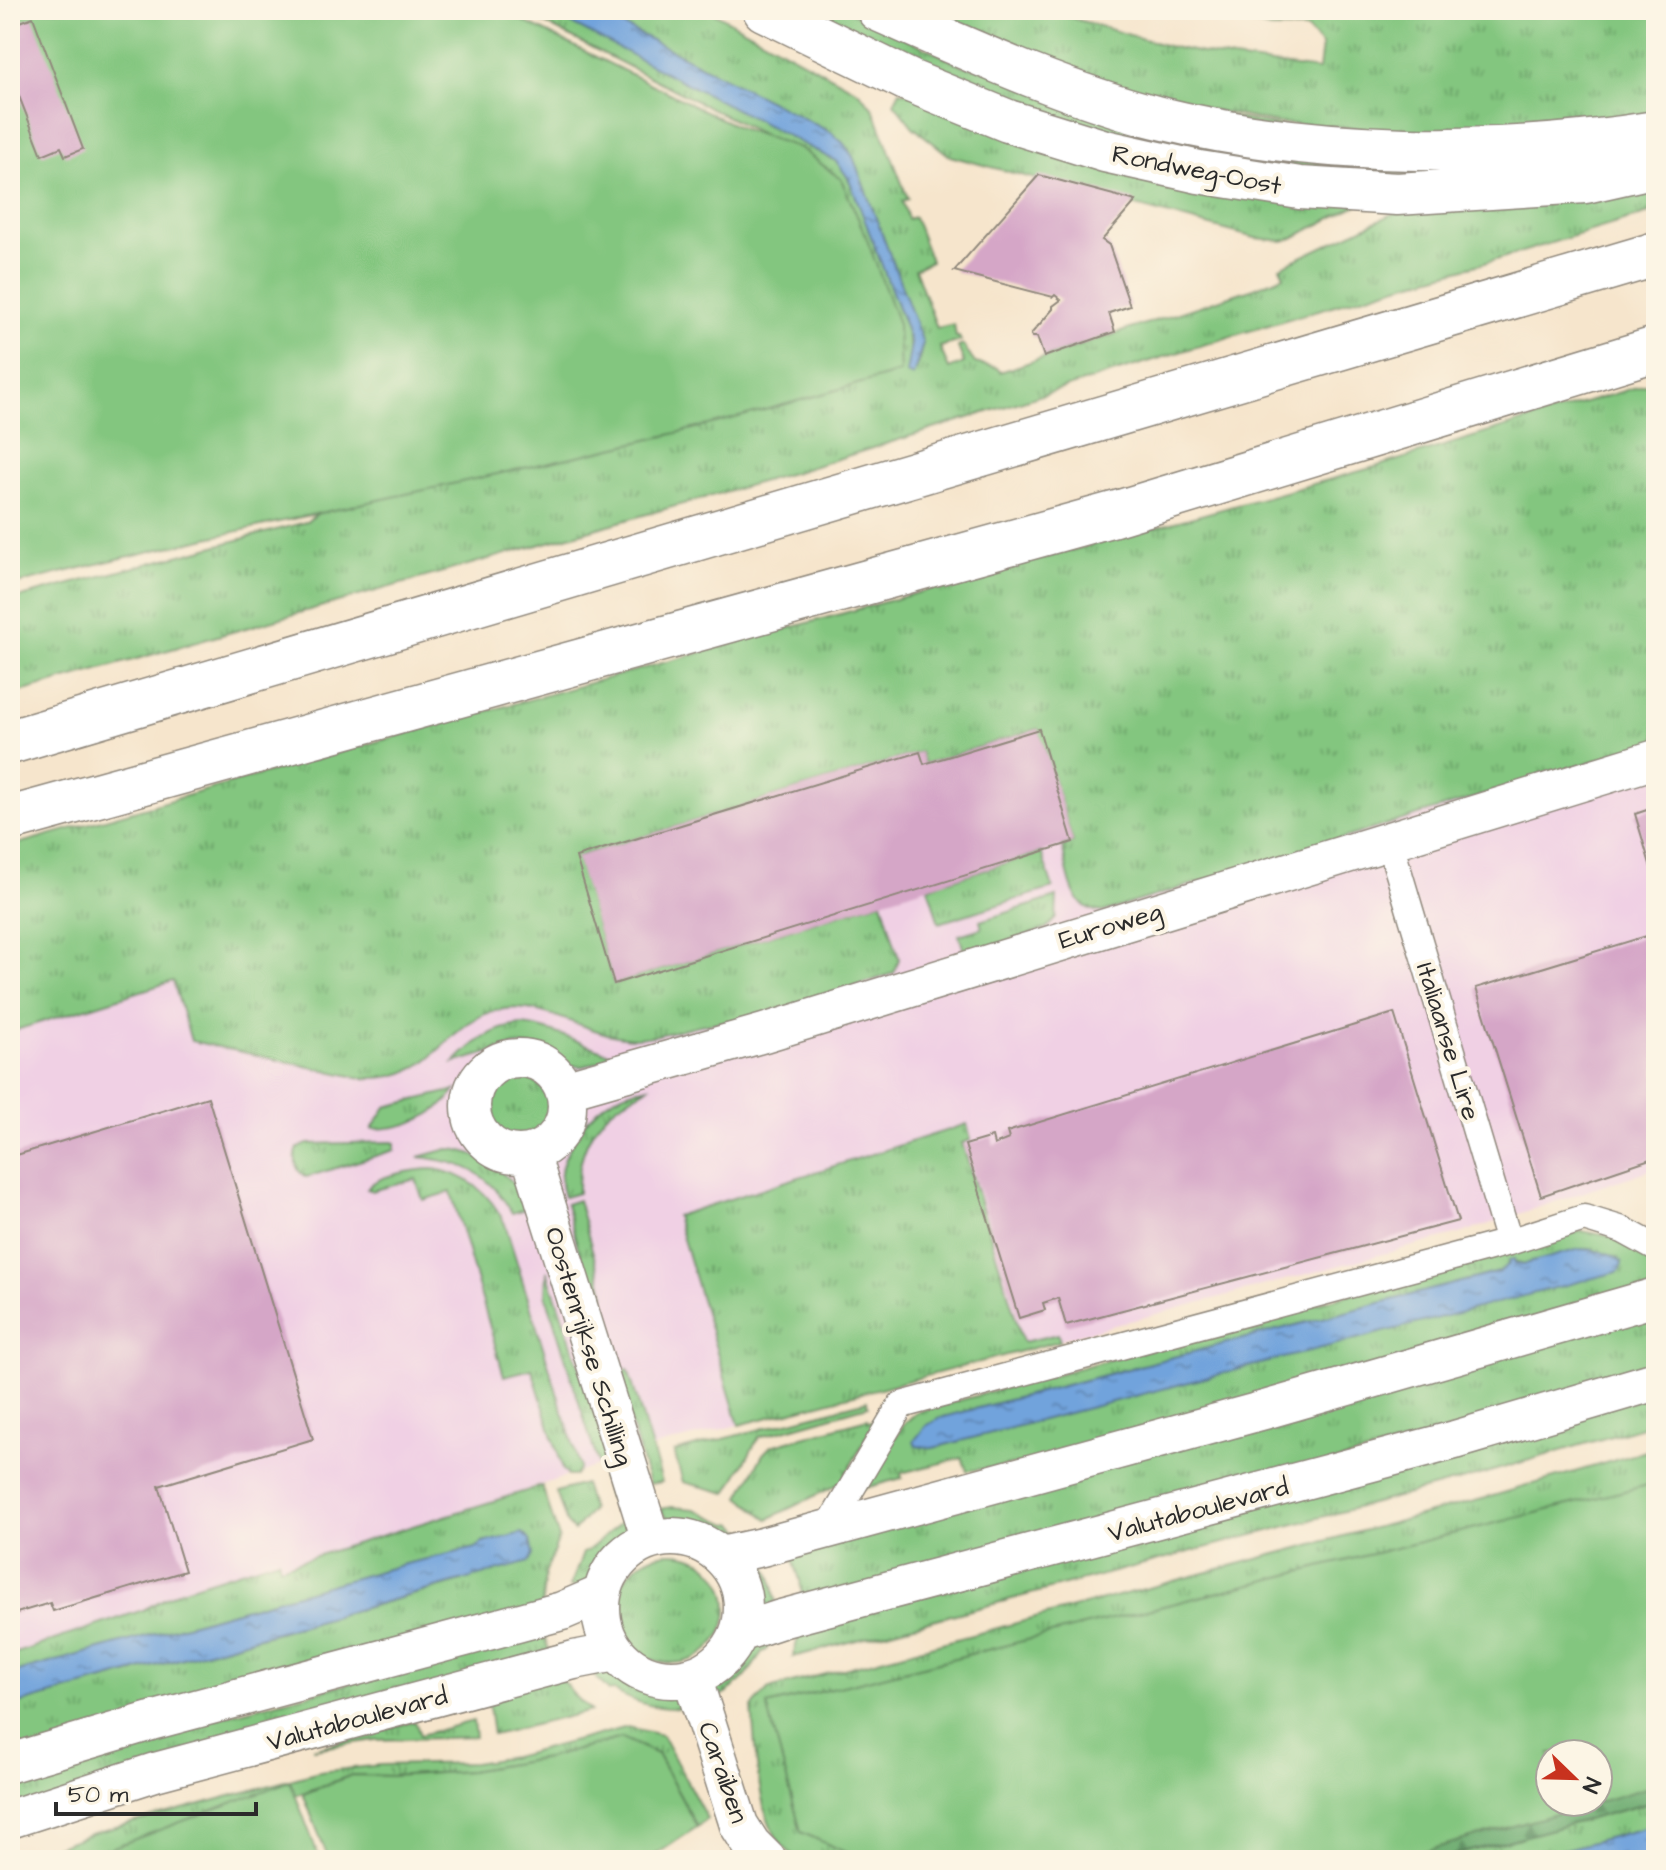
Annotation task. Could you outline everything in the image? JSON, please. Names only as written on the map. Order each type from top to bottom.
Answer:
[{"type":"highway","points":[[10,742],[1656,254]]},
{"type":"highway","points":[[10,819],[1114,514],[1656,349]]},
{"type":"main road","name":"Rondweg-Oost","points":[[764,10],[910,81],[1008,121],[1105,151],[1199,172],[1300,188],[1397,194],[1585,182],[1656,166]]},
{"type":"main road","name":"Rondweg-Oost","points":[[878,10],[986,57],[1076,91],[1155,117],[1248,135],[1320,143],[1479,151],[1590,143],[1656,132]]},
{"type":"main road","name":"Euroweg","points":[[564,1090],[764,1033],[1656,759]]},
{"type":"main road","points":[[527,1059],[550,1070],[564,1090],[566,1117],[561,1129],[543,1148],[530,1153],[506,1153],[485,1140],[477,1130],[471,1110],[476,1086],[492,1067],[503,1061],[527,1059]]},
{"type":"main road","name":"Oostenrijkse Schilling","points":[[530,1153],[651,1540]]},
{"type":"main road","points":[[721,1556],[1268,1409],[1656,1297]]},
{"type":"main road","name":"Valutaboulevard","points":[[739,1633],[1455,1440],[1656,1381]]},
{"type":"main road","points":[[670,1537],[689,1539],[721,1556],[734,1573],[741,1590],[743,1608],[739,1633],[723,1658],[708,1670],[673,1680],[655,1678],[638,1671],[615,1652],[604,1630],[600,1612],[608,1576],[619,1560],[651,1540],[670,1537]]},
{"type":"main road","name":"Valutaboulevard","points":[[10,1763],[151,1721],[562,1611],[602,1594]]},
{"type":"main road","name":"Valutaboulevard","points":[[10,1819],[155,1772],[574,1660],[615,1652]]},
{"type":"main road","name":"Caraïben","points":[[692,1677],[739,1825],[751,1844],[767,1860]]},
{"type":"street","name":"Italiaanse Lire","points":[[1389,840],[1509,1242]]},
{"type":"street","points":[[828,1528],[901,1405],[1509,1242],[1584,1218],[1623,1230],[1656,1248]]},
{"type":"shaded area","points":[[1656,450],[1656,1168],[1462,1233],[647,1449],[10,1665],[10,942]]},
{"type":"green space","points":[[10,10],[501,10],[740,128],[800,148],[841,179],[898,324],[900,372],[660,437],[172,546],[10,586]]},
{"type":"green space","points":[[518,10],[545,10],[558,16],[836,161],[848,177],[856,196],[917,368],[923,343],[853,157],[844,144],[832,133],[593,10],[709,10],[858,91],[873,108],[908,199],[902,201],[908,219],[914,217],[931,261],[915,269],[937,328],[954,324],[956,337],[961,341],[940,347],[949,369],[964,363],[958,347],[963,345],[975,363],[997,368],[1000,372],[1254,288],[1284,276],[1280,267],[1398,211],[1656,182],[1656,211],[1186,350],[799,471],[10,695],[10,600],[306,522],[356,486],[769,138]]},
{"type":"green space","points":[[797,10],[846,10],[964,66],[1487,166],[1433,177],[1289,170],[1082,131],[927,73]]},
{"type":"green space","points":[[911,10],[1045,10],[1167,46],[1233,59],[1319,70],[1322,45],[1307,29],[1270,29],[1203,10],[1656,10],[1656,117],[1471,135],[1277,123],[1144,96]]},
{"type":"green space","points":[[900,91],[1357,205],[1293,238],[1283,241],[1255,238],[950,156],[913,127],[894,103]]},
{"type":"green space","points":[[1656,381],[1656,742],[1103,912],[1083,905],[1072,889],[1062,846],[1073,842],[1038,729],[924,764],[920,752],[577,857],[614,984],[882,901],[899,959],[894,973],[760,1017],[634,1038],[601,1032],[537,1011],[504,1009],[483,1015],[466,1025],[409,1071],[388,1077],[361,1078],[191,1041],[173,981],[10,1032],[10,846],[386,739],[1375,467]]},
{"type":"green space","points":[[1041,852],[1053,888],[939,923],[928,887]]},
{"type":"green space","points":[[1057,897],[1056,918],[1046,929],[965,954],[959,935],[982,928],[980,921]]},
{"type":"green space","points":[[522,1025],[546,1030],[618,1056],[581,1067],[570,1065],[539,1048],[516,1045],[454,1063],[485,1037]]},
{"type":"green space","points":[[518,1077],[536,1083],[544,1091],[550,1109],[544,1127],[536,1135],[518,1141],[500,1135],[492,1127],[486,1109],[492,1091],[500,1083]]},
{"type":"green space","points":[[649,1086],[618,1105],[599,1122],[583,1155],[578,1193],[564,1197],[562,1166],[582,1127],[597,1110],[615,1097]]},
{"type":"green space","points":[[456,1090],[440,1107],[419,1120],[396,1127],[372,1129],[386,1107]]},
{"type":"green space","points":[[967,1124],[971,1140],[962,1143],[1023,1342],[1058,1334],[1060,1341],[739,1425],[676,1216]]},
{"type":"green space","points":[[395,1143],[395,1150],[307,1177],[296,1165],[298,1148],[308,1144]]},
{"type":"green space","points":[[448,1149],[472,1154],[496,1168],[523,1197],[528,1208],[512,1213],[494,1188],[474,1172],[449,1162],[419,1157]]},
{"type":"green space","points":[[434,1169],[457,1175],[477,1187],[505,1224],[580,1467],[575,1476],[568,1476],[563,1470],[532,1369],[504,1376],[451,1192],[423,1200],[416,1179],[372,1191],[367,1189],[387,1177]]},
{"type":"green space","points":[[578,1200],[605,1295],[601,1296],[587,1280],[566,1204]]},
{"type":"green space","points":[[1582,1231],[1619,1238],[1656,1257],[1656,1293],[1049,1460],[967,1471],[962,1458],[901,1473],[902,1478],[861,1489],[904,1424],[917,1412]],"holes":[[[1590,1249],[1617,1258],[1246,1367],[933,1448],[916,1446],[926,1426],[940,1418],[1499,1272],[1506,1268],[1509,1260],[1525,1264]]]},
{"type":"green space","points":[[547,1271],[622,1493],[609,1499],[546,1295]]},
{"type":"green space","points":[[1656,1307],[1656,1374],[803,1607],[800,1580],[790,1551]]},
{"type":"green space","points":[[628,1369],[662,1482],[649,1484],[621,1392],[624,1370]]},
{"type":"green space","points":[[1656,1390],[1656,1423],[1469,1478],[793,1657],[802,1622]]},
{"type":"green space","points":[[867,1401],[868,1406],[759,1437],[727,1493],[683,1482],[674,1452]]},
{"type":"green space","points":[[867,1419],[874,1424],[841,1483],[768,1519],[740,1497],[763,1454],[771,1446]]},
{"type":"green space","points":[[1656,1448],[1656,1499],[888,1860],[829,1862],[801,1859],[786,1849],[774,1834],[766,1814],[757,1769],[752,1707],[769,1689],[1486,1498]]},
{"type":"green space","points":[[1656,1483],[1656,1785],[1614,1797],[1614,1738],[1534,1738],[1534,1818],[1541,1818],[1393,1860],[862,1860],[801,1832],[767,1705]]},
{"type":"green space","points":[[584,1484],[592,1510],[574,1531],[567,1524],[556,1492]]},
{"type":"green space","points":[[542,1486],[559,1538],[545,1574],[541,1610],[10,1756],[10,1706],[462,1581],[467,1578],[483,1543],[476,1548],[405,1564],[10,1674],[10,1655],[143,1610],[181,1590],[278,1559],[280,1567]]},
{"type":"green space","points":[[659,1509],[695,1509],[728,1524],[733,1523],[746,1534],[714,1539],[697,1534]]},
{"type":"green space","points":[[627,1518],[622,1542],[592,1585],[570,1587],[583,1553]]},
{"type":"green space","points":[[760,1552],[772,1580],[776,1602],[753,1611],[749,1585],[741,1566]]},
{"type":"green space","points":[[672,1553],[693,1557],[711,1569],[723,1587],[727,1608],[723,1629],[711,1647],[693,1659],[672,1663],[651,1659],[633,1647],[621,1629],[617,1608],[621,1587],[633,1569],[651,1557]]},
{"type":"green space","points":[[543,1633],[552,1660],[10,1811],[10,1772]]},
{"type":"green space","points":[[774,1633],[767,1650],[762,1652],[742,1680],[713,1699],[719,1678],[745,1646]]},
{"type":"green space","points":[[584,1665],[613,1667],[636,1680],[667,1690],[690,1708],[650,1705],[609,1691]]},
{"type":"green space","points":[[557,1672],[572,1693],[591,1711],[493,1735],[488,1700]]},
{"type":"green space","points":[[415,1721],[420,1735],[473,1721],[475,1737],[375,1740],[313,1749]]},
{"type":"green space","points":[[628,1727],[662,1735],[707,1819],[697,1827],[657,1754],[621,1738],[547,1758],[470,1771],[352,1775],[116,1860],[20,1860],[90,1834],[319,1772],[380,1765],[474,1763],[513,1757]]},
{"type":"green space","points":[[622,1738],[657,1754],[697,1827],[648,1860],[329,1860],[303,1794],[352,1775],[470,1771],[547,1758]]},
{"type":"green space","points":[[1656,1772],[1656,1801],[1614,1812],[1614,1784]]},
{"type":"green space","points":[[290,1781],[320,1860],[79,1860]]},
{"type":"green space","points":[[1656,1801],[1656,1825],[1525,1860],[1437,1860],[1593,1818],[1614,1818],[1614,1812]]},
{"type":"green space","points":[[1534,1807],[1534,1818],[1593,1818],[1437,1860],[1356,1860]]},
{"type":"water","points":[[545,10],[593,10],[832,133],[844,144],[853,157],[923,343],[913,376],[906,373],[911,344],[903,320],[849,179],[836,161]]},
{"type":"water","points":[[1580,1249],[1613,1256],[1622,1262],[1621,1269],[933,1448],[916,1446],[914,1441],[926,1426],[940,1418],[1499,1272],[1509,1264],[1509,1260],[1525,1264]]},
{"type":"water","points":[[522,1533],[530,1540],[533,1554],[529,1562],[10,1706],[10,1674]]},
{"type":"water","points":[[1656,1825],[1656,1860],[1525,1860]]},
{"type":"building","points":[[33,17],[83,149],[65,156],[61,147],[42,155],[10,73],[10,26]]},
{"type":"building","points":[[1039,175],[1136,201],[1102,240],[1109,245],[1130,306],[1109,313],[1115,332],[1044,357],[1037,337],[1031,334],[1061,300],[1055,295],[1053,297],[954,271]]},
{"type":"building","points":[[1039,729],[1073,842],[614,984],[576,857],[920,752],[924,764]]},
{"type":"building","points":[[1656,807],[1656,881],[1655,881],[1635,814]]},
{"type":"building","points":[[1656,933],[1656,1157],[1541,1196],[1476,988]]},
{"type":"building","points":[[1394,1013],[1458,1221],[1066,1325],[1058,1298],[1043,1303],[1045,1310],[1019,1318],[965,1145],[992,1137],[994,1145],[1009,1139],[1007,1132]]},
{"type":"building","points":[[208,1097],[313,1439],[159,1486],[185,1571],[53,1611],[50,1603],[10,1615],[10,1157]]}]
